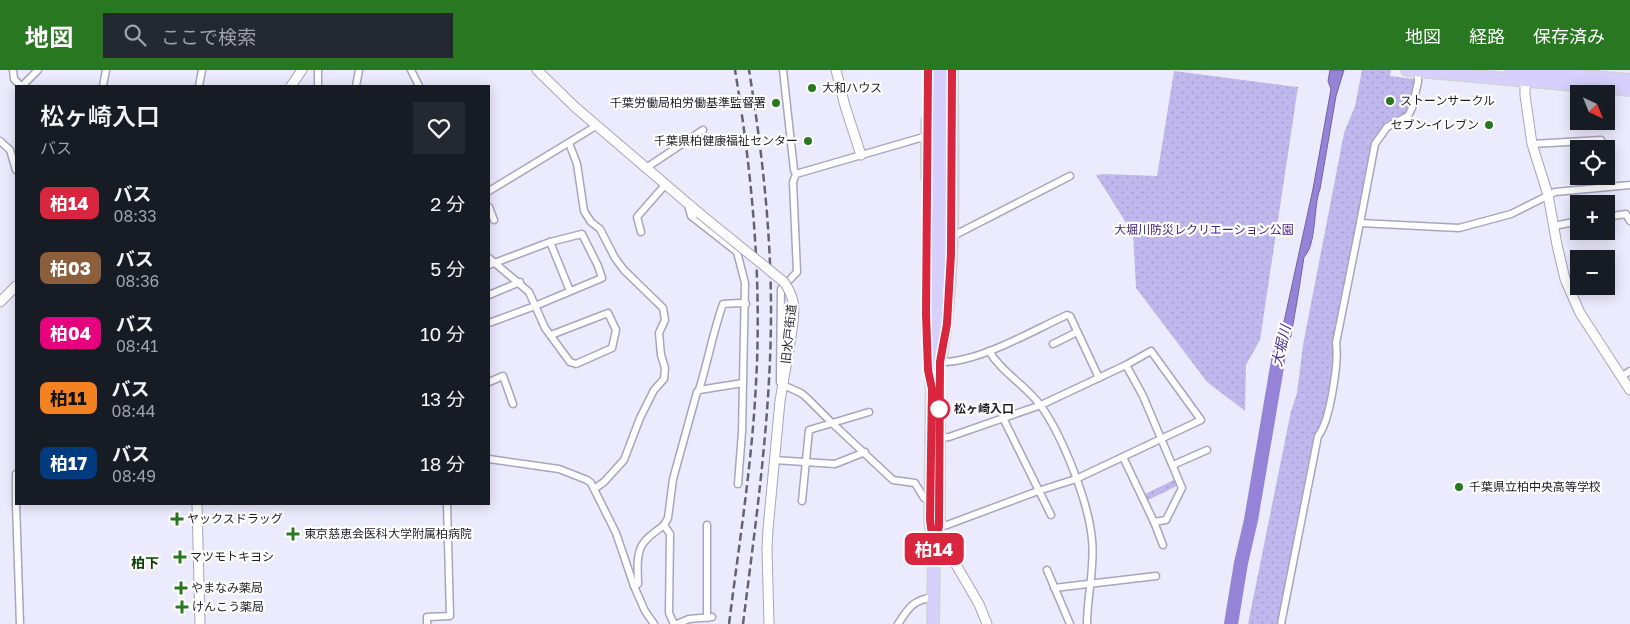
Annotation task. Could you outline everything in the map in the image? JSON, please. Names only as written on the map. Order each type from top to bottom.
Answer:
[{"type":"highway","points":[[928,70],[926,314],[928,370],[932,389]]},
{"type":"highway","points":[[934,549],[939,526],[940,362],[939,164],[936,70]]},
{"type":"highway","points":[[933,624],[934,549],[930,520],[932,389],[944,70]]},
{"type":"highway","points":[[940,362],[947,324],[951,235],[952,70]]},
{"type":"highway","points":[[1412,70],[1630,80]]},
{"type":"highway","points":[[1511,70],[1525,74],[1630,90]]},
{"type":"street","points":[[13,70],[14,79],[21,85]]},
{"type":"street","points":[[23,85],[38,70]]},
{"type":"street","points":[[103,85],[106,70]]},
{"type":"street","points":[[199,85],[202,70]]},
{"type":"street","points":[[292,85],[302,70]]},
{"type":"street","points":[[318,70],[318,85]]},
{"type":"street","points":[[356,85],[360,70]]},
{"type":"street","points":[[411,70],[418,85]]},
{"type":"street","name":"旧水戸街道","points":[[537,70],[596,126],[784,282],[790,290],[794,305],[791,337],[780,401],[767,549],[769,624]]},
{"type":"street","points":[[780,401],[781,289],[797,272],[793,182],[796,174],[783,70]]},
{"type":"street","points":[[836,70],[845,106],[861,155]]},
{"type":"street","points":[[1281,624],[1318,436],[1323,428],[1335,379],[1336,343],[1375,144],[1387,127],[1408,116],[1412,108],[1418,82],[1412,70]]},
{"type":"street","points":[[1525,74],[1525,101],[1532,144],[1548,195],[1561,262],[1577,308],[1630,390]]},
{"type":"street","points":[[490,190],[596,126]]},
{"type":"street","points":[[646,168],[703,130]]},
{"type":"street","points":[[796,174],[927,136]]},
{"type":"street","points":[[0,141],[10,150],[15,167]]},
{"type":"street","points":[[1532,144],[1570,142]]},
{"type":"street","points":[[569,143],[577,164],[584,210],[591,222],[600,229],[615,258],[624,270],[663,308],[665,320],[659,332],[661,355],[665,368],[664,379],[654,390],[640,418],[624,460],[604,482],[594,489]]},
{"type":"street","points":[[951,235],[956,235],[1070,176]]},
{"type":"street","points":[[640,232],[637,218],[665,185]]},
{"type":"street","points":[[1360,224],[1459,228],[1511,214],[1548,195],[1564,190],[1630,185]]},
{"type":"street","points":[[688,204],[691,216],[738,252],[745,283],[744,383],[738,484]]},
{"type":"street","points":[[490,210],[494,220]]},
{"type":"street","points":[[1615,216],[1626,214],[1630,220]]},
{"type":"street","points":[[1554,226],[1570,223]]},
{"type":"street","points":[[490,323],[602,278],[582,234],[550,242],[492,264]]},
{"type":"street","points":[[550,242],[570,291]]},
{"type":"street","points":[[492,264],[520,282],[529,292],[545,328],[570,362],[576,364],[612,348],[616,330],[608,312],[551,335]]},
{"type":"street","points":[[490,294],[520,282]]},
{"type":"street","points":[[0,302],[14,292]]},
{"type":"street","points":[[634,586],[638,584],[638,556],[642,545],[644,541],[664,525],[668,518],[674,480],[697,392],[708,363],[714,330],[723,304],[746,304]]},
{"type":"street","points":[[940,362],[950,363],[989,351],[1067,315],[1070,316],[1099,378]]},
{"type":"street","points":[[1053,344],[1077,332]]},
{"type":"street","points":[[989,351],[1041,405],[1052,424],[1076,479],[1087,510],[1092,541],[1087,624]]},
{"type":"street","points":[[939,438],[948,438],[1041,405],[1126,365],[1151,351],[1201,420],[1076,479],[947,525],[939,526]]},
{"type":"street","points":[[1126,365],[1143,396],[1182,488],[1166,520],[1154,522]]},
{"type":"street","points":[[1620,377],[1630,371]]},
{"type":"street","points":[[490,382],[503,376],[513,404]]},
{"type":"street","points":[[699,390],[744,383]]},
{"type":"street","points":[[783,385],[802,393],[893,480],[915,484],[924,498],[930,498]]},
{"type":"street","points":[[802,501],[809,430],[870,412]]},
{"type":"street","points":[[1003,418],[1051,515]]},
{"type":"street","points":[[1173,465],[1208,450]]},
{"type":"street","points":[[774,460],[835,464],[865,452]]},
{"type":"street","points":[[1123,457],[1163,545]]},
{"type":"street","points":[[490,460],[559,469],[587,480],[594,489],[616,533],[634,586],[645,611],[654,624]]},
{"type":"street","points":[[16,505],[20,624]]},
{"type":"street","points":[[197,505],[200,624]]},
{"type":"street","points":[[427,624],[427,617],[450,616],[447,505]]},
{"type":"street","points":[[664,525],[670,534],[669,612],[675,624],[689,619],[710,617],[707,525]]},
{"type":"street","points":[[934,549],[946,552],[952,558],[979,604],[987,624]]},
{"type":"street","points":[[1047,570],[1070,624]]},
{"type":"street","points":[[1054,588],[1156,576]]},
{"type":"street","points":[[898,624],[913,603],[934,597]]},
{"type":"green space","points":[[1362,70],[1391,70],[1390,76],[1414,79],[1410,108],[1403,116],[1390,122],[1382,129],[1372,146],[1347,270],[1333,376],[1321,425],[1315,435],[1278,624],[1248,624],[1291,411],[1297,393],[1303,345],[1344,133],[1355,106]]},
{"type":"green space","name":"大堀川防災レクリエーション公園","points":[[1174,71],[1298,87],[1260,340],[1246,365],[1245,411],[1207,382],[1136,288],[1133,234],[1096,175],[1157,176]]},
{"type":"green space","points":[[1178,478],[1181,484],[1144,502],[1141,496]]},
{"type":"water","points":[[1330,70],[1344,70],[1336,96],[1313,235],[1304,257],[1291,335],[1279,372],[1273,372],[1313,189],[1331,89],[1328,81]]},
{"type":"waterway","name":"大堀川","points":[[1231,624],[1279,355]]},
{"type":"railway","points":[[729,624],[752,444],[758,344],[758,305],[751,187],[735,70]]},
{"type":"railway","points":[[743,624],[766,429],[771,311],[765,190],[749,70]]},
{"type":"bus line","name":"柏14","points":[[928,70],[926,314],[928,370],[932,389],[930,520],[934,549],[939,526],[940,362],[947,324],[951,254],[952,70]]},
{"type":"place","name":"大和ハウス","points":[[812,88]]},
{"type":"place","name":"ストーンサークル","points":[[1390,101]]},
{"type":"place","name":"千葉労働局柏労働基準監督署","points":[[776,103]]},
{"type":"place","name":"セブン-イレブン","points":[[1489,125]]},
{"type":"place","name":"千葉県柏健康福祉センター","points":[[808,141]]},
{"type":"place","name":"松ヶ崎入口","points":[[939,409]]},
{"type":"place","name":"千葉県立柏中央高等学校","points":[[1459,487]]},
{"type":"place","name":"ヤックスドラッグ","points":[[177,519]]},
{"type":"place","name":"東京慈恵会医科大学附属柏病院","points":[[293,534]]},
{"type":"place","name":"マツモトキヨシ","points":[[180,557]]},
{"type":"place","name":"やまなみ薬局","points":[[181,588]]},
{"type":"place","name":"けんこう薬局","points":[[182,607]]},
{"type":"district","name":"柏下","points":[[145,563]]}]
